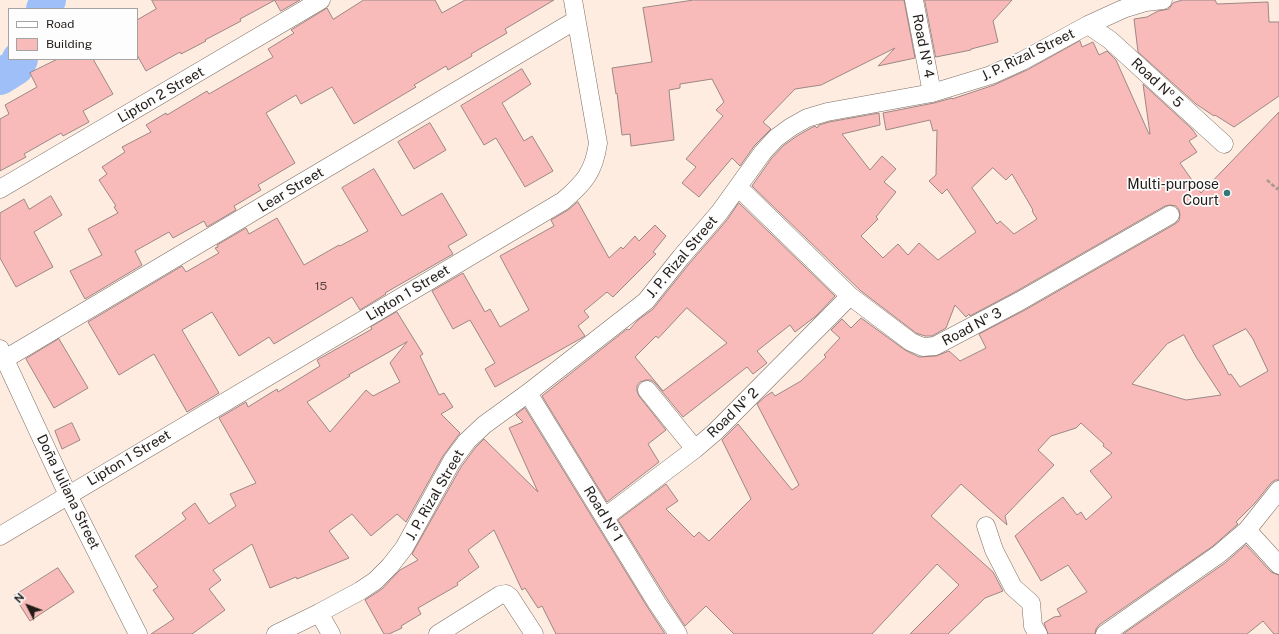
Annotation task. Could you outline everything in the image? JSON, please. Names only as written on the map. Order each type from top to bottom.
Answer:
[{"type":"street","name":"Lipton 2 Street","points":[[0,189],[321,0]]},
{"type":"street","name":"Lipton 1 Street","points":[[0,536],[556,205],[577,189],[588,175],[596,159],[598,144],[573,0]]},
{"type":"street","name":"Road № 4","points":[[914,0],[932,93]]},
{"type":"street","name":"J. P. Rizal Street","points":[[276,634],[303,629],[319,613],[360,592],[375,581],[390,566],[404,548],[452,460],[467,441],[484,425],[528,393],[646,300],[738,187],[763,152],[776,138],[791,127],[807,118],[828,112],[932,93],[991,75],[1022,61],[1088,25],[1122,4],[1163,0]]},
{"type":"street","name":"Lear Street","points":[[2,354],[576,20]]},
{"type":"street","name":"Road № 5","points":[[1088,25],[1110,40],[1224,144]]},
{"type":"street","name":"Road № 3","points":[[738,187],[850,296],[911,342],[923,347],[935,346],[1020,301],[1170,216]]},
{"type":"street","name":"Road № 2","points":[[605,517],[695,449],[715,432],[850,296]]},
{"type":"street","name":"Doña Juliana Street","points":[[2,354],[68,495],[138,634]]},
{"type":"street","points":[[647,390],[695,449]]},
{"type":"street","name":"Road № 1","points":[[528,393],[678,634]]},
{"type":"street","points":[[1105,634],[1219,554],[1247,530],[1279,490]]},
{"type":"street","points":[[986,526],[994,550],[1013,587],[1030,603],[1033,626],[1038,634]]},
{"type":"street","points":[[1247,530],[1279,565]]},
{"type":"street","points":[[438,634],[500,595],[506,594],[510,597],[534,634]]},
{"type":"street","points":[[319,613],[331,634]]},
{"type":"path","points":[[1267,180],[1277,189],[1279,187]]},
{"type":"building","points":[[152,0],[275,0],[240,19],[241,21],[205,40],[206,41],[181,54],[180,52],[146,71],[138,57],[138,19],[156,9]]},
{"type":"building","points":[[275,0],[300,0],[281,11]]},
{"type":"building","points":[[364,0],[435,0],[442,13],[465,0],[554,0],[505,29],[507,33],[471,54],[472,56],[448,70],[446,66],[414,85],[416,87],[354,124],[332,87],[301,104],[296,95],[266,113],[295,163],[258,185],[261,190],[234,206],[236,210],[207,227],[204,221],[173,238],[169,232],[135,251],[142,265],[85,299],[70,271],[102,255],[88,229],[118,213],[114,207],[116,206],[99,180],[107,174],[102,167],[125,152],[122,147],[151,132],[146,125],[166,113],[167,115],[207,91],[209,94],[273,57],[268,49],[294,33],[291,30],[327,8],[333,19]]},
{"type":"building","points":[[694,0],[904,0],[915,58],[878,66],[895,48],[821,85],[795,89],[763,122],[771,129],[755,145],[740,166],[732,158],[699,197],[682,183],[696,167],[686,159],[723,116],[716,110],[724,102],[712,79],[680,84],[680,88],[669,90],[674,140],[631,146],[630,134],[622,135],[617,93],[616,94],[612,68],[652,62],[643,8]]},
{"type":"building","points":[[925,0],[1012,0],[993,21],[998,42],[971,50],[936,57]]},
{"type":"building","points":[[1183,0],[1215,0],[1217,4],[1268,2],[1269,22],[1279,22],[1279,96],[1234,127],[1196,104],[1138,52],[1134,19],[1147,17],[1158,11],[1169,9],[1173,3]]},
{"type":"building","points":[[1080,41],[1082,47],[1093,42],[1099,55],[1107,51],[1116,60],[1149,134],[1143,84],[1192,129],[1197,136],[1189,141],[1197,152],[1180,163],[1201,193],[1279,112],[1279,480],[1275,480],[1271,483],[1255,503],[1236,522],[1238,524],[1213,546],[1099,625],[1095,634],[1048,634],[1044,623],[1054,617],[1061,616],[1057,609],[1087,592],[1068,565],[1041,581],[1015,536],[1063,497],[1077,515],[1081,512],[1086,520],[1112,497],[1090,471],[1112,453],[1103,446],[1104,444],[1081,423],[1076,428],[1051,436],[1038,450],[1054,465],[1005,516],[1007,525],[961,484],[931,516],[993,572],[1003,591],[985,598],[948,634],[910,634],[959,585],[937,564],[872,634],[734,634],[706,606],[685,626],[618,520],[666,484],[678,501],[666,509],[694,537],[699,532],[709,541],[751,499],[722,440],[738,424],[792,490],[799,485],[757,404],[772,392],[775,396],[801,381],[826,357],[824,355],[840,338],[831,330],[842,319],[851,328],[861,318],[905,350],[919,357],[936,356],[949,351],[960,361],[986,348],[979,334],[1025,310],[1179,221],[1179,210],[1176,206],[1165,206],[1015,292],[970,316],[969,314],[966,317],[955,305],[946,328],[932,336],[925,336],[916,333],[861,291],[752,186],[771,159],[783,146],[797,136],[815,126],[817,128],[819,125],[829,122],[879,113],[880,125],[842,134],[870,170],[882,156],[896,169],[884,182],[896,192],[876,217],[878,219],[861,236],[883,258],[898,244],[908,255],[919,243],[938,260],[976,232],[947,189],[942,194],[929,181],[936,175],[937,130],[933,131],[930,120],[886,130],[883,113],[952,99],[994,85],[1027,70]],"holes":[[[993,168],[1006,180],[1012,174],[1037,219],[1014,234],[1000,221],[997,224],[972,188]],[[1246,329],[1253,339],[1268,371],[1240,387],[1231,374],[1229,375],[1213,346]],[[1184,335],[1196,357],[1221,395],[1186,400],[1132,384],[1167,344]]]},
{"type":"building","points":[[56,60],[94,60],[113,94],[83,111],[89,122],[63,136],[61,133],[24,154],[26,157],[0,171],[0,119],[9,114],[5,105],[37,87],[30,73]]},
{"type":"building","points":[[522,69],[531,84],[502,103],[524,141],[532,136],[553,171],[525,187],[496,138],[484,145],[461,106]]},
{"type":"building","points":[[430,123],[446,150],[414,169],[398,142]]},
{"type":"building","points":[[374,169],[402,216],[442,193],[467,235],[448,246],[453,254],[385,293],[386,294],[360,310],[352,297],[274,344],[269,337],[239,356],[212,312],[182,330],[219,393],[187,412],[154,354],[119,375],[88,322],[182,266],[186,272],[219,253],[215,248],[218,247],[217,245],[246,228],[249,234],[277,218],[304,265],[339,245],[340,246],[368,231],[342,188]]},
{"type":"building","points":[[51,196],[62,215],[34,232],[53,267],[16,287],[0,258],[0,213],[24,199],[29,209]]},
{"type":"building","points":[[578,202],[609,258],[621,247],[623,249],[635,236],[639,241],[655,225],[666,236],[653,252],[656,254],[613,297],[607,292],[584,311],[589,317],[578,326],[585,336],[495,387],[485,369],[495,363],[470,320],[453,329],[432,291],[463,273],[485,312],[490,309],[500,327],[529,310],[500,256],[554,226],[551,220]]},
{"type":"building","points":[[739,203],[835,296],[816,316],[795,332],[790,325],[757,351],[767,363],[753,374],[747,367],[683,417],[655,383],[651,380],[640,382],[637,386],[639,396],[666,430],[648,444],[659,462],[607,502],[542,396],[627,329],[629,330],[638,320],[653,309],[727,220]],"holes":[[[687,308],[727,343],[663,391],[635,357],[656,336],[658,338]]]},
{"type":"building","points":[[397,312],[423,354],[420,356],[439,395],[444,393],[453,407],[441,414],[460,433],[443,456],[406,522],[397,514],[371,536],[352,514],[329,531],[349,558],[270,588],[252,544],[213,570],[221,580],[209,589],[225,610],[192,634],[151,634],[174,619],[153,590],[158,587],[135,556],[186,519],[182,513],[195,503],[209,524],[236,506],[230,494],[256,483],[219,418],[246,402],[248,407],[277,389],[278,392],[320,366],[317,360],[372,329],[371,327]],"holes":[[[407,342],[390,363],[400,382],[373,396],[366,390],[330,432],[307,402],[350,376],[349,375]]]},
{"type":"building","points":[[59,339],[88,388],[54,408],[26,359]]},
{"type":"building","points":[[525,408],[665,634],[556,634],[542,606],[538,608],[525,588],[522,590],[494,530],[468,550],[479,567],[457,583],[458,585],[418,608],[421,614],[401,626],[402,628],[389,634],[384,634],[365,600],[382,589],[400,570],[418,560],[412,554],[461,467],[475,448],[484,439],[538,492],[509,428],[523,422],[516,415]]},
{"type":"building","points":[[72,423],[80,440],[62,449],[55,431]]},
{"type":"building","points":[[1246,545],[1271,572],[1279,575],[1279,634],[1274,634],[1263,621],[1247,634],[1123,634],[1225,563]]},
{"type":"building","points":[[58,568],[74,592],[30,621],[14,596]]},
{"type":"waterway","points":[[44,8],[48,0]]},
{"type":"waterway","points":[[0,77],[16,67],[20,60]]},
{"type":"place","name":"Multi-purpose Court","points":[[1227,193]]}]
